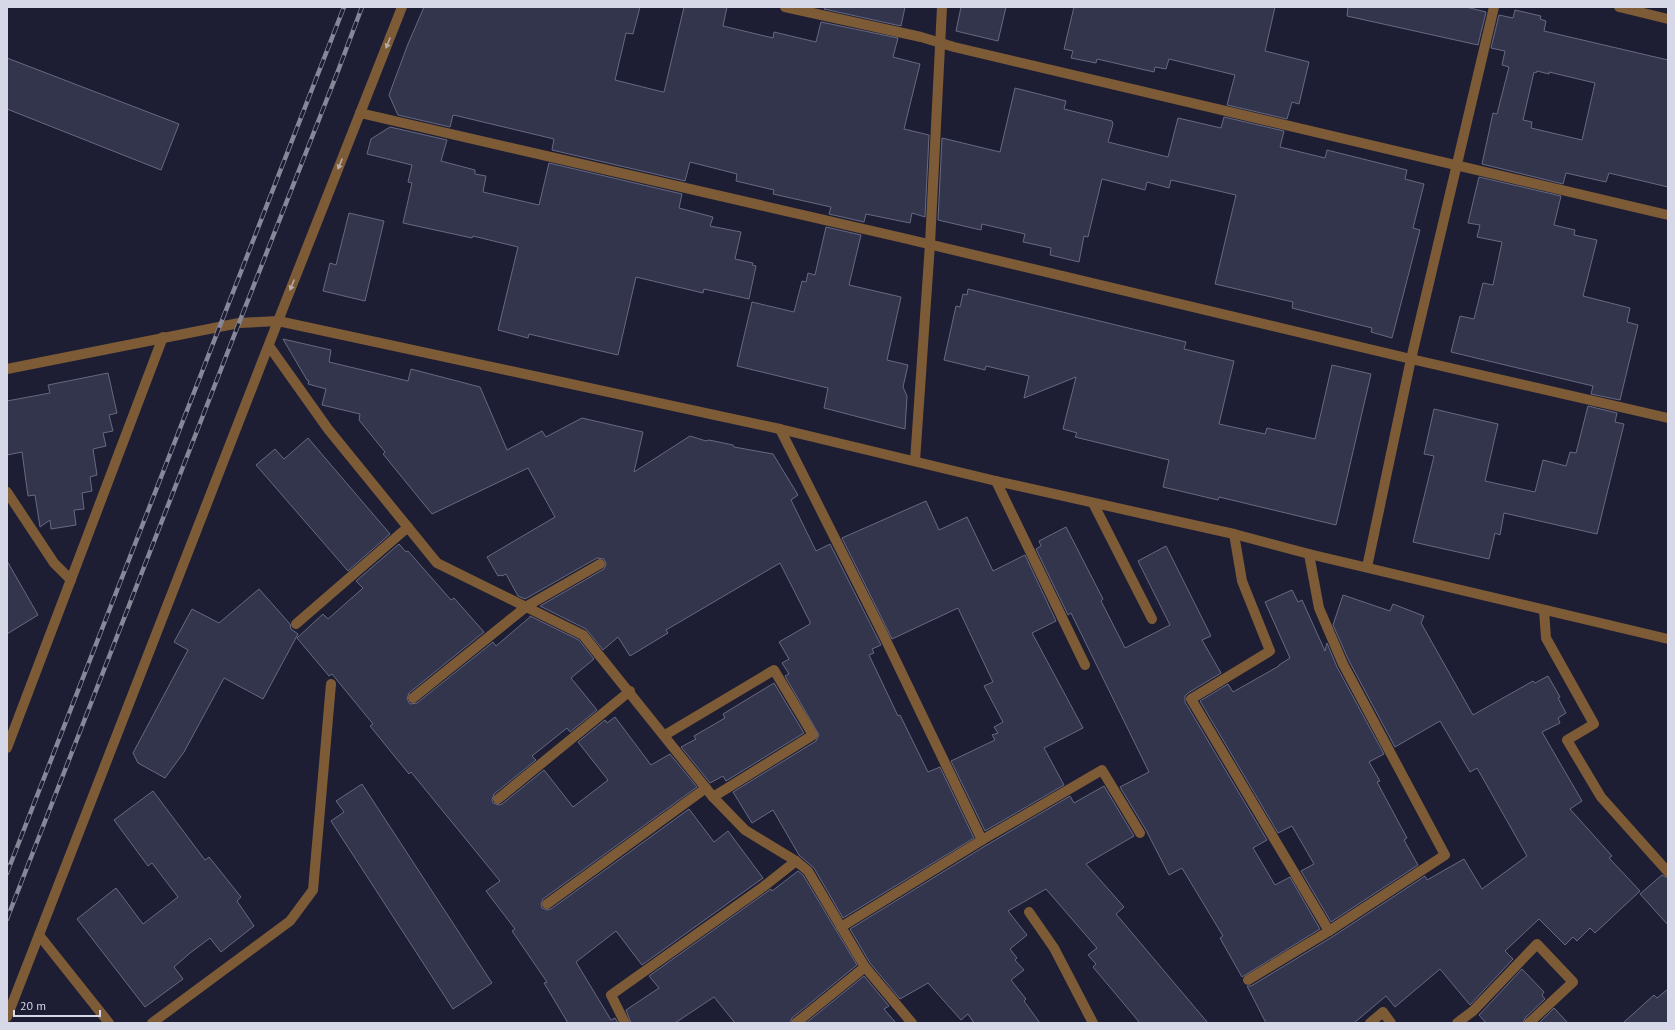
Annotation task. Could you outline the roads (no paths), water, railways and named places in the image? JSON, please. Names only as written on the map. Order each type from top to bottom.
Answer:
[{"type":"street","points":[[7,1017],[402,7]]},
{"type":"street","points":[[785,7],[1457,164],[1668,215]]},
{"type":"street","points":[[915,461],[930,244],[942,7]]},
{"type":"street","points":[[1367,567],[1411,359],[1494,7]]},
{"type":"street","points":[[1619,7],[1668,19]]},
{"type":"street","points":[[360,113],[930,244],[1411,359],[1668,418]]},
{"type":"street","points":[[7,369],[238,323],[278,321],[780,429],[996,481],[1234,534],[1309,554],[1668,639]]},
{"type":"street","points":[[7,748],[163,337]]},
{"type":"street","points":[[269,346],[328,429],[436,563],[583,634],[630,691],[713,797],[745,830],[796,861],[808,871],[865,967],[912,1023]]},
{"type":"street","points":[[780,429],[883,634],[982,840]]},
{"type":"street","points":[[996,481],[1085,664]]},
{"type":"street","points":[[7,492],[54,563],[71,580]]},
{"type":"street","points":[[1093,503],[1152,619]]},
{"type":"street","points":[[296,624],[408,527]]},
{"type":"street","points":[[1234,534],[1242,581],[1270,651],[1191,699],[1329,932]]},
{"type":"street","points":[[1248,980],[1329,932],[1446,855],[1343,664],[1319,608],[1309,554]]},
{"type":"street","points":[[413,698],[527,606],[600,564]]},
{"type":"street","points":[[1544,610],[1546,638],[1594,724],[1568,740],[1601,797],[1668,872]]},
{"type":"street","points":[[665,735],[774,670],[813,735],[713,797]]},
{"type":"street","points":[[152,1023],[290,921],[313,890],[332,684]]},
{"type":"street","points":[[498,799],[630,691]]},
{"type":"street","points":[[841,927],[982,840],[1102,770],[1140,833]]},
{"type":"street","points":[[547,904],[706,788]]},
{"type":"street","points":[[626,1023],[611,995],[763,887],[796,861]]},
{"type":"street","points":[[1029,912],[1054,948],[1093,1023]]},
{"type":"street","points":[[39,935],[109,1023]]},
{"type":"street","points":[[1458,1023],[1474,1011],[1537,944],[1573,982],[1529,1023]]},
{"type":"street","points":[[796,1023],[865,967]]},
{"type":"street","points":[[1370,1023],[1383,1012],[1391,1023]]},
{"type":"railway","points":[[7,873],[344,7]]},
{"type":"railway","points":[[7,919],[362,7]]}]
